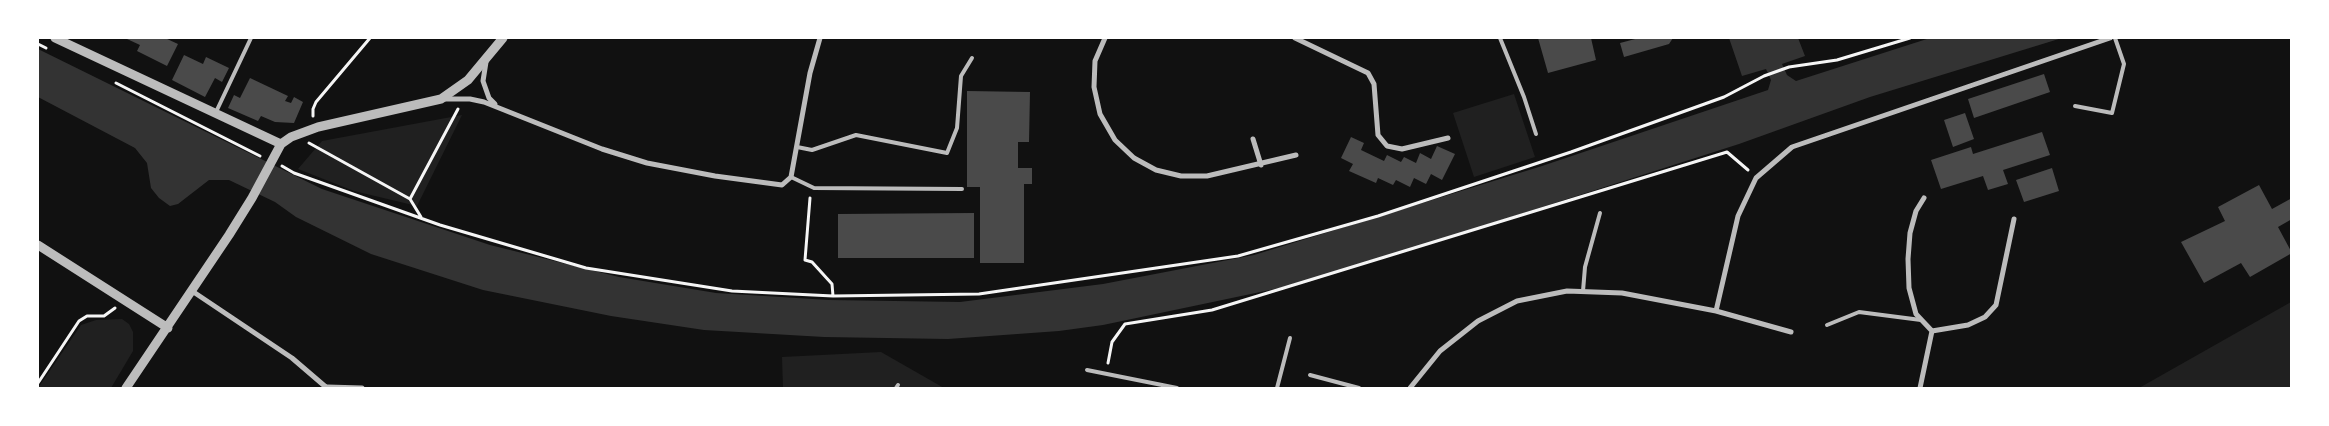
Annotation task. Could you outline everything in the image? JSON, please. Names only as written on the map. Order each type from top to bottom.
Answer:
[{"type":"street","points":[[55,38],[281,144]]},
{"type":"street","points":[[441,99],[468,80],[503,38]]},
{"type":"street","points":[[126,388],[192,292],[252,198],[281,144],[295,135],[318,127],[441,99],[464,99],[498,106],[602,150],[647,162],[782,185],[790,180],[810,73],[820,38]]},
{"type":"street","points":[[1105,38],[1096,61],[1094,87],[1100,114],[1115,140],[1134,158],[1156,170],[1180,176],[1207,176],[1261,165],[1296,155]]},
{"type":"street","points":[[1295,38],[1368,73],[1374,84],[1378,135],[1387,146],[1402,149],[1448,138]]},
{"type":"street","points":[[1716,310],[1738,216],[1756,178],[1792,147],[2110,38]]},
{"type":"street","points":[[490,54],[485,64],[483,81],[489,98],[498,106]]},
{"type":"street","points":[[1253,139],[1261,165]]},
{"type":"street","points":[[1924,198],[1916,210],[1910,232],[1908,259],[1909,288],[1916,314],[1932,331]]},
{"type":"street","points":[[1932,331],[1968,325],[1985,317],[1996,305],[2014,219]]},
{"type":"street","points":[[38,245],[168,328]]},
{"type":"street","points":[[1410,388],[1440,351],[1478,321],[1517,301],[1567,291],[1622,293],[1716,310],[1791,332]]},
{"type":"street","points":[[192,292],[292,358],[327,388],[362,388]]},
{"type":"street","points":[[1920,388],[1932,331]]},
{"type":"lane","points":[[215,113],[251,38]]},
{"type":"lane","points":[[1500,38],[1524,97],[1536,134]]},
{"type":"lane","points":[[2075,106],[2112,113],[2124,64],[2116,38]]},
{"type":"lane","points":[[796,147],[812,150],[856,135],[947,153],[957,128],[961,76],[972,58]]},
{"type":"lane","points":[[790,180],[814,188],[962,189]]},
{"type":"lane","points":[[1583,292],[1584,267],[1600,213]]},
{"type":"lane","points":[[1827,325],[1859,312],[1921,320]]},
{"type":"lane","points":[[1277,388],[1290,338]]},
{"type":"lane","points":[[1087,370],[1178,388]]},
{"type":"lane","points":[[1310,375],[1359,388]]},
{"type":"path","points":[[318,127],[312,115],[316,102],[370,38]]},
{"type":"path","points":[[111,80],[273,160],[294,173],[440,225],[586,268],[732,291],[833,296],[979,294],[1238,256],[1378,216],[1571,152],[1724,97],[1764,76],[1789,67],[1837,60],[1910,38]]},
{"type":"path","points":[[38,44],[49,50]]},
{"type":"path","points":[[410,200],[464,99]]},
{"type":"path","points":[[295,135],[410,200],[421,217]]},
{"type":"path","points":[[1106,374],[1112,342],[1125,324],[1212,310],[1727,152],[1756,178]]},
{"type":"path","points":[[790,180],[810,197],[805,260],[812,262],[832,284],[833,296]]},
{"type":"path","points":[[38,383],[79,321],[87,316],[104,316],[125,300]]},
{"type":"shaded area","points":[[1729,38],[1798,38],[1805,56],[1782,64],[1787,75],[1796,81],[1930,38],[2062,38],[1870,97],[1739,144],[1308,282],[1103,325],[1059,331],[948,339],[824,337],[704,330],[611,316],[483,290],[371,254],[296,217],[275,202],[229,180],[209,180],[178,204],[170,206],[159,198],[151,188],[147,163],[135,148],[38,97],[38,49],[322,189],[490,245],[619,277],[716,293],[829,300],[960,302],[1103,284],[1254,255],[1542,166],[1768,90],[1771,80],[1766,69],[1742,76]]},
{"type":"shaded area","points":[[1514,94],[1535,157],[1474,177],[1453,113]]},
{"type":"shaded area","points":[[462,115],[417,206],[354,191],[298,169],[322,141]]},
{"type":"shaded area","points":[[2291,302],[2291,388],[2139,388]]},
{"type":"shaded area","points":[[122,319],[129,324],[133,332],[133,351],[111,388],[38,388],[81,325],[96,320]]},
{"type":"shaded area","points":[[881,352],[944,388],[783,388],[782,357]]},
{"type":"building","points":[[128,38],[165,38],[178,44],[167,66],[137,51],[140,45]]},
{"type":"building","points":[[1538,38],[1591,38],[1596,60],[1548,73]]},
{"type":"building","points":[[1639,38],[1673,38],[1669,44],[1624,57],[1620,43]]},
{"type":"building","points":[[184,55],[203,64],[206,57],[229,68],[222,82],[215,78],[205,97],[172,80]]},
{"type":"building","points":[[2044,74],[2050,92],[1974,118],[1968,99]]},
{"type":"building","points":[[250,78],[288,96],[285,101],[291,103],[294,97],[303,102],[294,123],[275,122],[261,116],[258,121],[228,108],[234,95],[240,98]]},
{"type":"building","points":[[967,91],[1030,92],[1029,142],[1018,142],[1018,168],[1032,168],[1032,184],[1024,184],[1024,263],[980,263],[980,187],[967,187]]},
{"type":"building","points":[[1965,113],[1974,139],[1953,147],[1944,120]]},
{"type":"building","points":[[2042,132],[2050,155],[2003,170],[2008,184],[1988,190],[1983,176],[1941,189],[1931,160],[1971,147],[1973,154]]},
{"type":"building","points":[[1351,137],[1364,143],[1361,150],[1384,161],[1387,155],[1401,162],[1404,157],[1416,163],[1420,153],[1431,159],[1437,146],[1455,154],[1442,180],[1431,174],[1426,184],[1414,178],[1410,187],[1396,180],[1393,185],[1378,178],[1376,183],[1349,171],[1353,164],[1341,158]]},
{"type":"building","points":[[2052,168],[2059,191],[2024,202],[2016,180]]},
{"type":"building","points":[[2259,185],[2272,209],[2292,198],[2292,219],[2278,227],[2292,253],[2250,277],[2241,263],[2204,283],[2181,242],[2225,221],[2218,207]]},
{"type":"building","points":[[974,213],[974,258],[838,258],[838,214]]}]
